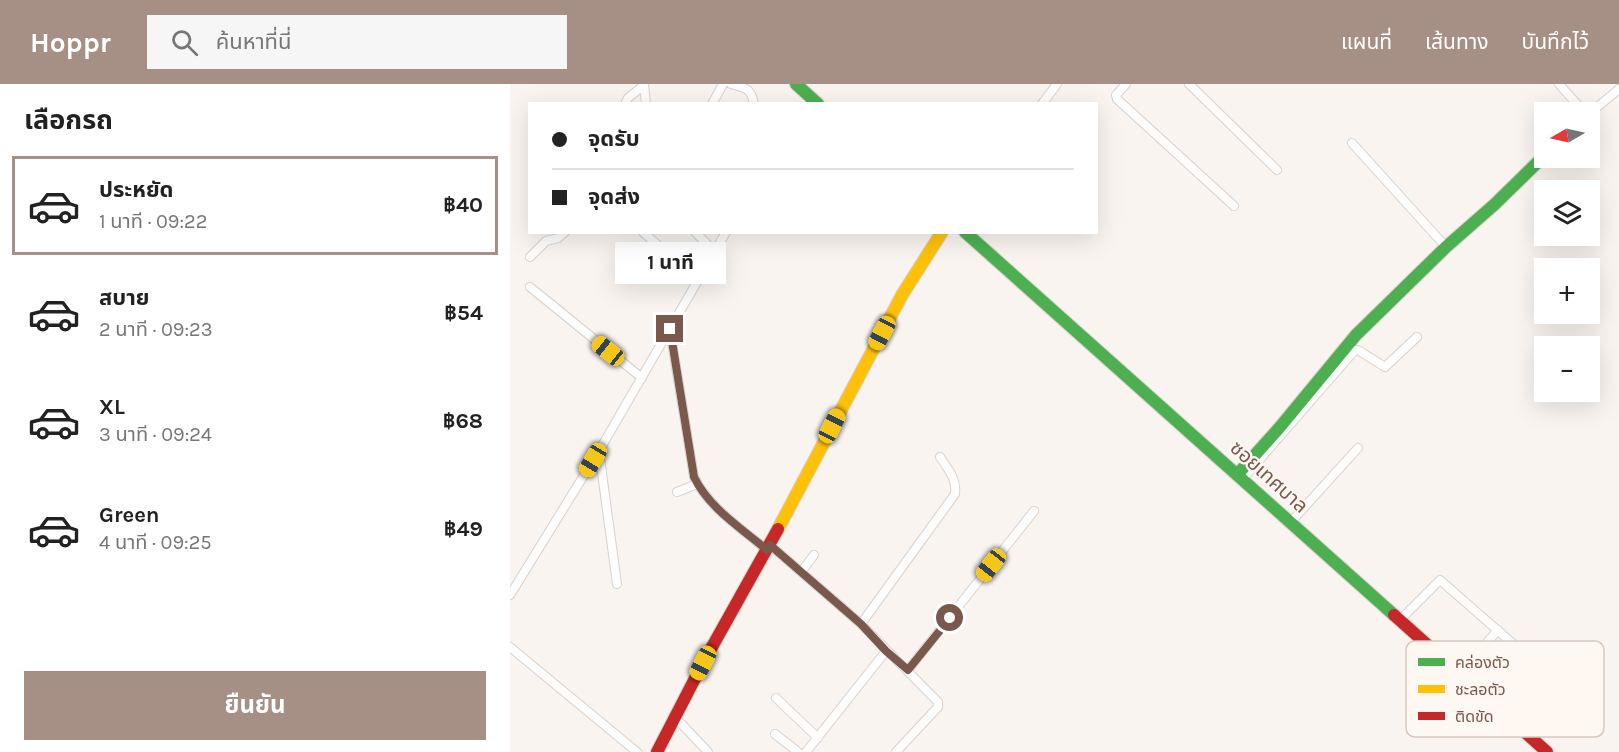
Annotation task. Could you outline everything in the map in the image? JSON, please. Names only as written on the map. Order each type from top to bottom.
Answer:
[{"type":"street","points":[[713,102],[723,84]]},
{"type":"street","points":[[731,84],[748,89],[752,93],[754,102]]},
{"type":"street","points":[[796,84],[804,98]]},
{"type":"street","points":[[1044,102],[1057,84]]},
{"type":"street","points":[[1126,84],[1116,95],[1117,99],[1234,206]]},
{"type":"street","points":[[1189,84],[1277,170]]},
{"type":"street","points":[[1558,84],[1575,102]]},
{"type":"street","points":[[626,102],[643,85]]},
{"type":"street","points":[[643,85],[646,102]]},
{"type":"street","points":[[1600,104],[1619,89]]},
{"type":"street","points":[[1353,142],[1446,247]]},
{"type":"street","points":[[1239,478],[1356,335],[1534,166]]},
{"type":"street","points":[[530,257],[546,240],[558,238],[563,234]]},
{"type":"street","points":[[645,234],[698,281]]},
{"type":"street","points":[[697,234],[715,252]]},
{"type":"street","points":[[510,595],[599,451],[725,234]]},
{"type":"street","points":[[657,752],[703,663],[769,548],[902,295],[941,234]]},
{"type":"street","name":"ซอยเทศบาล","points":[[966,234],[1422,641]]},
{"type":"street","points":[[530,287],[642,378]]},
{"type":"street","points":[[670,329],[697,484],[713,504],[801,572],[861,624],[938,702],[938,705],[896,752]]},
{"type":"street","points":[[1239,478],[1354,350],[1358,350],[1385,368],[1417,337]]},
{"type":"street","points":[[1290,523],[1358,448]]},
{"type":"street","points":[[599,451],[617,584]]},
{"type":"street","points":[[861,624],[955,494],[956,485],[951,472],[940,457]]},
{"type":"street","points":[[677,492],[697,484]]},
{"type":"street","points":[[908,670],[1034,511]]},
{"type":"street","points":[[801,572],[814,555]]},
{"type":"street","points":[[1399,621],[1440,580],[1510,641]]},
{"type":"street","points":[[1488,641],[1497,630]]},
{"type":"street","points":[[510,647],[637,752]]},
{"type":"street","points":[[806,752],[886,651]]},
{"type":"street","points":[[776,698],[818,738]]},
{"type":"street","points":[[676,718],[708,752]]},
{"type":"street","points":[[775,734],[798,752]]},
{"type":"street","name":"ซอยเทศบาล","points":[[1530,737],[1547,752]]},
{"type":"traffic: fast","points":[[796,84],[816,102]]},
{"type":"traffic: fast","points":[[1237,475],[1356,335],[1534,166]]},
{"type":"traffic: fast","points":[[967,234],[1394,615]]},
{"type":"traffic: slow","points":[[778,529],[902,295],[941,234]]},
{"type":"traffic: jam","points":[[657,752],[703,663],[778,529]]},
{"type":"traffic: jam","points":[[1394,615],[1423,641]]},
{"type":"traffic: jam","points":[[1530,737],[1547,752]]},
{"type":"route","points":[[670,329],[694,477],[713,504],[767,550],[770,545],[861,624],[886,651],[908,670],[950,618]]}]
